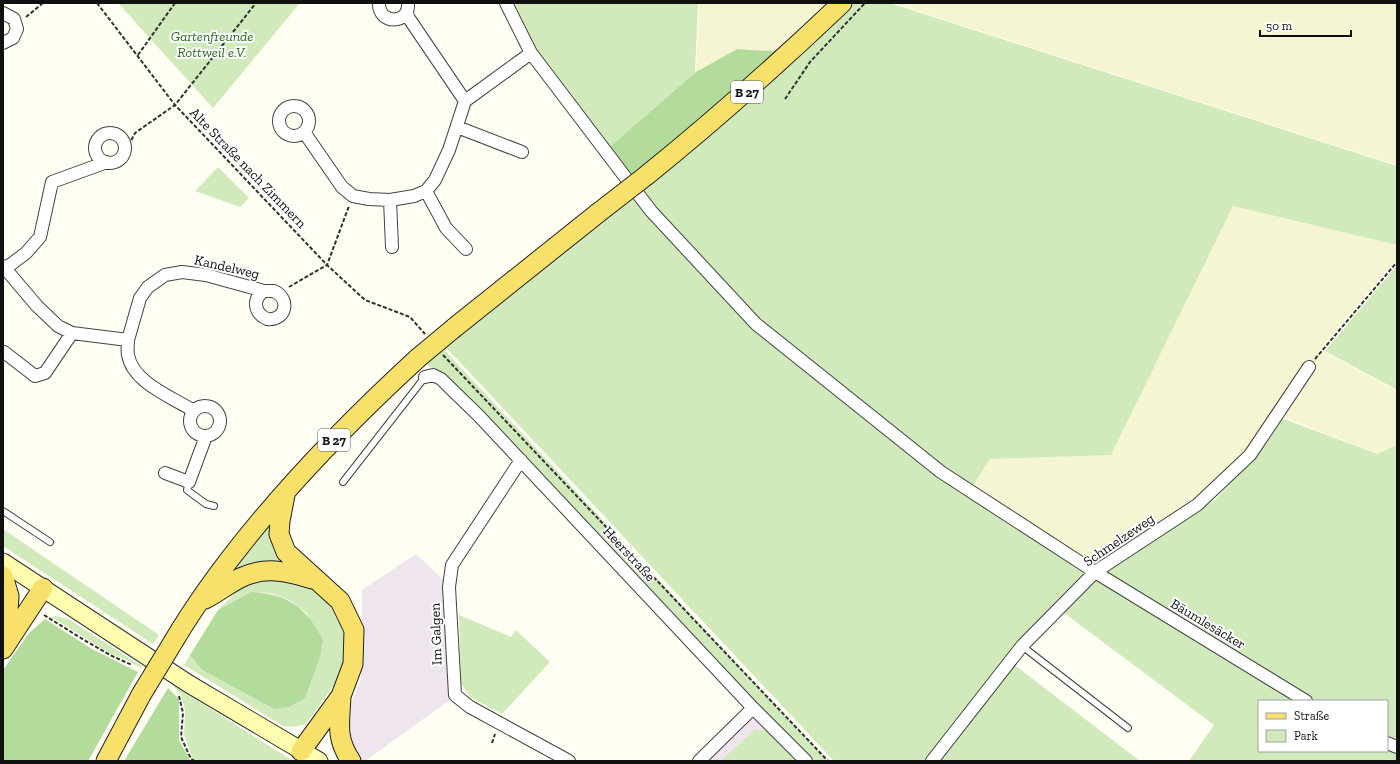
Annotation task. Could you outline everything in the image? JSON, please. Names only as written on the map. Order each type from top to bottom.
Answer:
[{"type":"main road","name":"B 27","points":[[106,761],[141,696],[181,630],[233,555],[335,439],[418,358],[716,119],[842,3]]},
{"type":"main road","points":[[286,493],[280,521],[279,534],[286,552],[340,601],[354,630],[353,664],[341,696],[301,751]]},
{"type":"main road","points":[[199,603],[239,578],[254,572],[269,570],[288,572],[318,580]]},
{"type":"main road","points":[[3,576],[8,596],[5,646]]},
{"type":"main road","points":[[5,646],[43,588]]},
{"type":"main road","points":[[341,696],[339,734],[343,748],[351,761]]},
{"type":"street","points":[[379,3],[380,13],[387,19],[392,20],[401,19],[408,8]]},
{"type":"street","name":"Bäumlesäcker","points":[[506,3],[531,53],[650,211],[756,324],[941,472],[1095,572],[1304,700]]},
{"type":"street","points":[[408,8],[408,17],[465,101]]},
{"type":"street","points":[[3,13],[10,16],[16,24],[16,34],[13,38],[3,43]]},
{"type":"street","points":[[304,132],[342,187],[352,196],[369,199],[390,200],[414,196],[426,191],[435,180],[449,150],[465,101],[531,53]]},
{"type":"street","points":[[457,127],[522,152]]},
{"type":"street","points":[[107,162],[99,156],[95,147],[99,138],[107,133],[117,134],[124,141],[125,146],[123,156],[116,161],[107,162],[52,182],[40,237],[26,253],[4,267],[37,306],[58,326],[72,333],[128,340],[128,356],[136,373],[149,386],[194,411]]},
{"type":"street","points":[[426,191],[446,228],[466,249]]},
{"type":"street","points":[[390,200],[392,247]]},
{"type":"street","name":"Kandelweg","points":[[128,340],[140,298],[148,286],[165,275],[182,272],[206,275],[264,291]]},
{"type":"street","points":[[4,352],[36,376],[45,373],[72,333]]},
{"type":"street","name":"Schmelzeweg","points":[[932,761],[1022,646],[1095,572],[1197,505],[1250,455],[1309,367]]},
{"type":"street","name":"Heerstraße","points":[[425,377],[433,375],[441,379],[479,416],[753,708],[806,761]]},
{"type":"street","points":[[201,406],[206,406],[214,410],[218,413],[220,422],[218,428],[206,436],[201,435],[192,429],[190,420],[194,411],[201,406]]},
{"type":"street","points":[[165,473],[189,482],[206,436]]},
{"type":"street","name":"Im Galgen","points":[[520,460],[452,565],[449,587],[455,695],[470,707],[569,761]]},
{"type":"street","points":[[3,562],[189,684],[319,761]]},
{"type":"street","points":[[699,761],[753,708]]},
{"type":"lane","points":[[343,482],[425,377]]},
{"type":"lane","points":[[189,482],[187,490],[206,504],[214,506]]},
{"type":"lane","points":[[3,511],[50,542]]},
{"type":"lane","points":[[1022,646],[1128,728]]},
{"type":"path","points":[[16,24],[43,3]]},
{"type":"path","points":[[138,55],[174,3]]},
{"type":"path","points":[[123,156],[135,133],[175,105],[256,3]]},
{"type":"path","points":[[785,99],[810,62],[865,3]]},
{"type":"path","name":"Alte Straße nach Zimmern","points":[[98,4],[175,105],[327,265],[365,300],[410,317],[426,335]]},
{"type":"path","points":[[287,288],[327,265],[352,196]]},
{"type":"path","points":[[1309,367],[1397,262]]},
{"type":"path","points":[[442,353],[473,389],[828,761]]},
{"type":"path","points":[[32,606],[84,640],[133,666]]},
{"type":"path","points":[[174,691],[180,696],[181,702],[181,737],[191,759],[195,761]]},
{"type":"path","points":[[492,743],[494,735]]},
{"type":"shaded area","points":[[416,554],[451,587],[454,697],[365,761],[361,761],[353,750],[346,729],[351,704],[361,680],[362,590]]},
{"type":"shaded area","points":[[753,710],[802,761],[701,761]]},
{"type":"green space","name":"Gartenfreunde Rottweil e.V.","points":[[118,3],[300,3],[213,108]]},
{"type":"green space","points":[[509,3],[698,3],[695,73],[606,150],[532,50]]},
{"type":"green space","points":[[699,3],[831,3],[785,52],[737,49],[696,72]]},
{"type":"green space","points":[[838,3],[890,3],[1397,166],[1397,245],[1233,206],[1111,455],[990,459],[971,489],[758,324],[631,183]]},
{"type":"green space","points":[[893,3],[1397,3],[1397,165]]},
{"type":"green space","points":[[737,49],[785,52],[629,180],[606,150],[696,72]]},
{"type":"green space","points":[[218,167],[249,198],[240,207],[195,191]]},
{"type":"green space","points":[[628,185],[755,325],[940,472],[1093,572],[929,761],[834,761],[439,340]]},
{"type":"green space","points":[[1233,206],[1397,245],[1397,259],[1320,349],[1397,391],[1397,445],[1377,454],[1274,413],[1215,493],[1095,568],[972,489],[990,459],[1111,455]]},
{"type":"green space","points":[[1397,265],[1397,390],[1325,351]]},
{"type":"green space","points":[[437,342],[827,761],[811,761],[438,373],[419,358]]},
{"type":"green space","points":[[1279,417],[1377,454],[1397,445],[1397,745],[1388,740],[1388,700],[1310,700],[1099,572],[1118,563],[1216,499],[1252,458]]},
{"type":"green space","points":[[272,518],[294,566],[229,575]]},
{"type":"green space","points":[[3,529],[159,635],[153,644],[3,546]]},
{"type":"green space","points":[[1095,574],[1299,700],[1258,700],[1258,752],[1388,752],[1388,746],[1397,750],[1397,761],[1189,761],[1214,725],[1060,610]]},
{"type":"green space","points":[[264,578],[307,583],[326,597],[346,637],[345,658],[337,681],[306,724],[294,727],[283,726],[184,665],[190,655],[202,670],[274,709],[314,672],[320,657],[307,613],[289,600],[270,593],[251,592],[218,610],[246,583]]},
{"type":"green space","points":[[251,592],[264,593],[286,599],[294,604],[310,619],[323,640],[320,657],[305,698],[289,707],[274,709],[202,670],[190,655],[218,610]]},
{"type":"green space","points":[[459,615],[511,637],[516,630],[550,662],[502,714],[470,697],[461,683]]},
{"type":"green space","points":[[56,616],[68,619],[142,666],[141,668],[125,659],[111,654],[51,617]]},
{"type":"green space","points":[[45,619],[92,649],[138,672],[88,761],[3,761],[3,670],[29,633]]},
{"type":"green space","points":[[1012,663],[1140,761],[934,761]]},
{"type":"green space","points":[[171,684],[293,761],[199,761],[192,758],[184,734],[185,710],[181,694]]},
{"type":"green space","points":[[168,688],[179,699],[179,740],[192,761],[124,761]]},
{"type":"green space","points":[[755,729],[768,731],[799,761],[721,761]]}]
